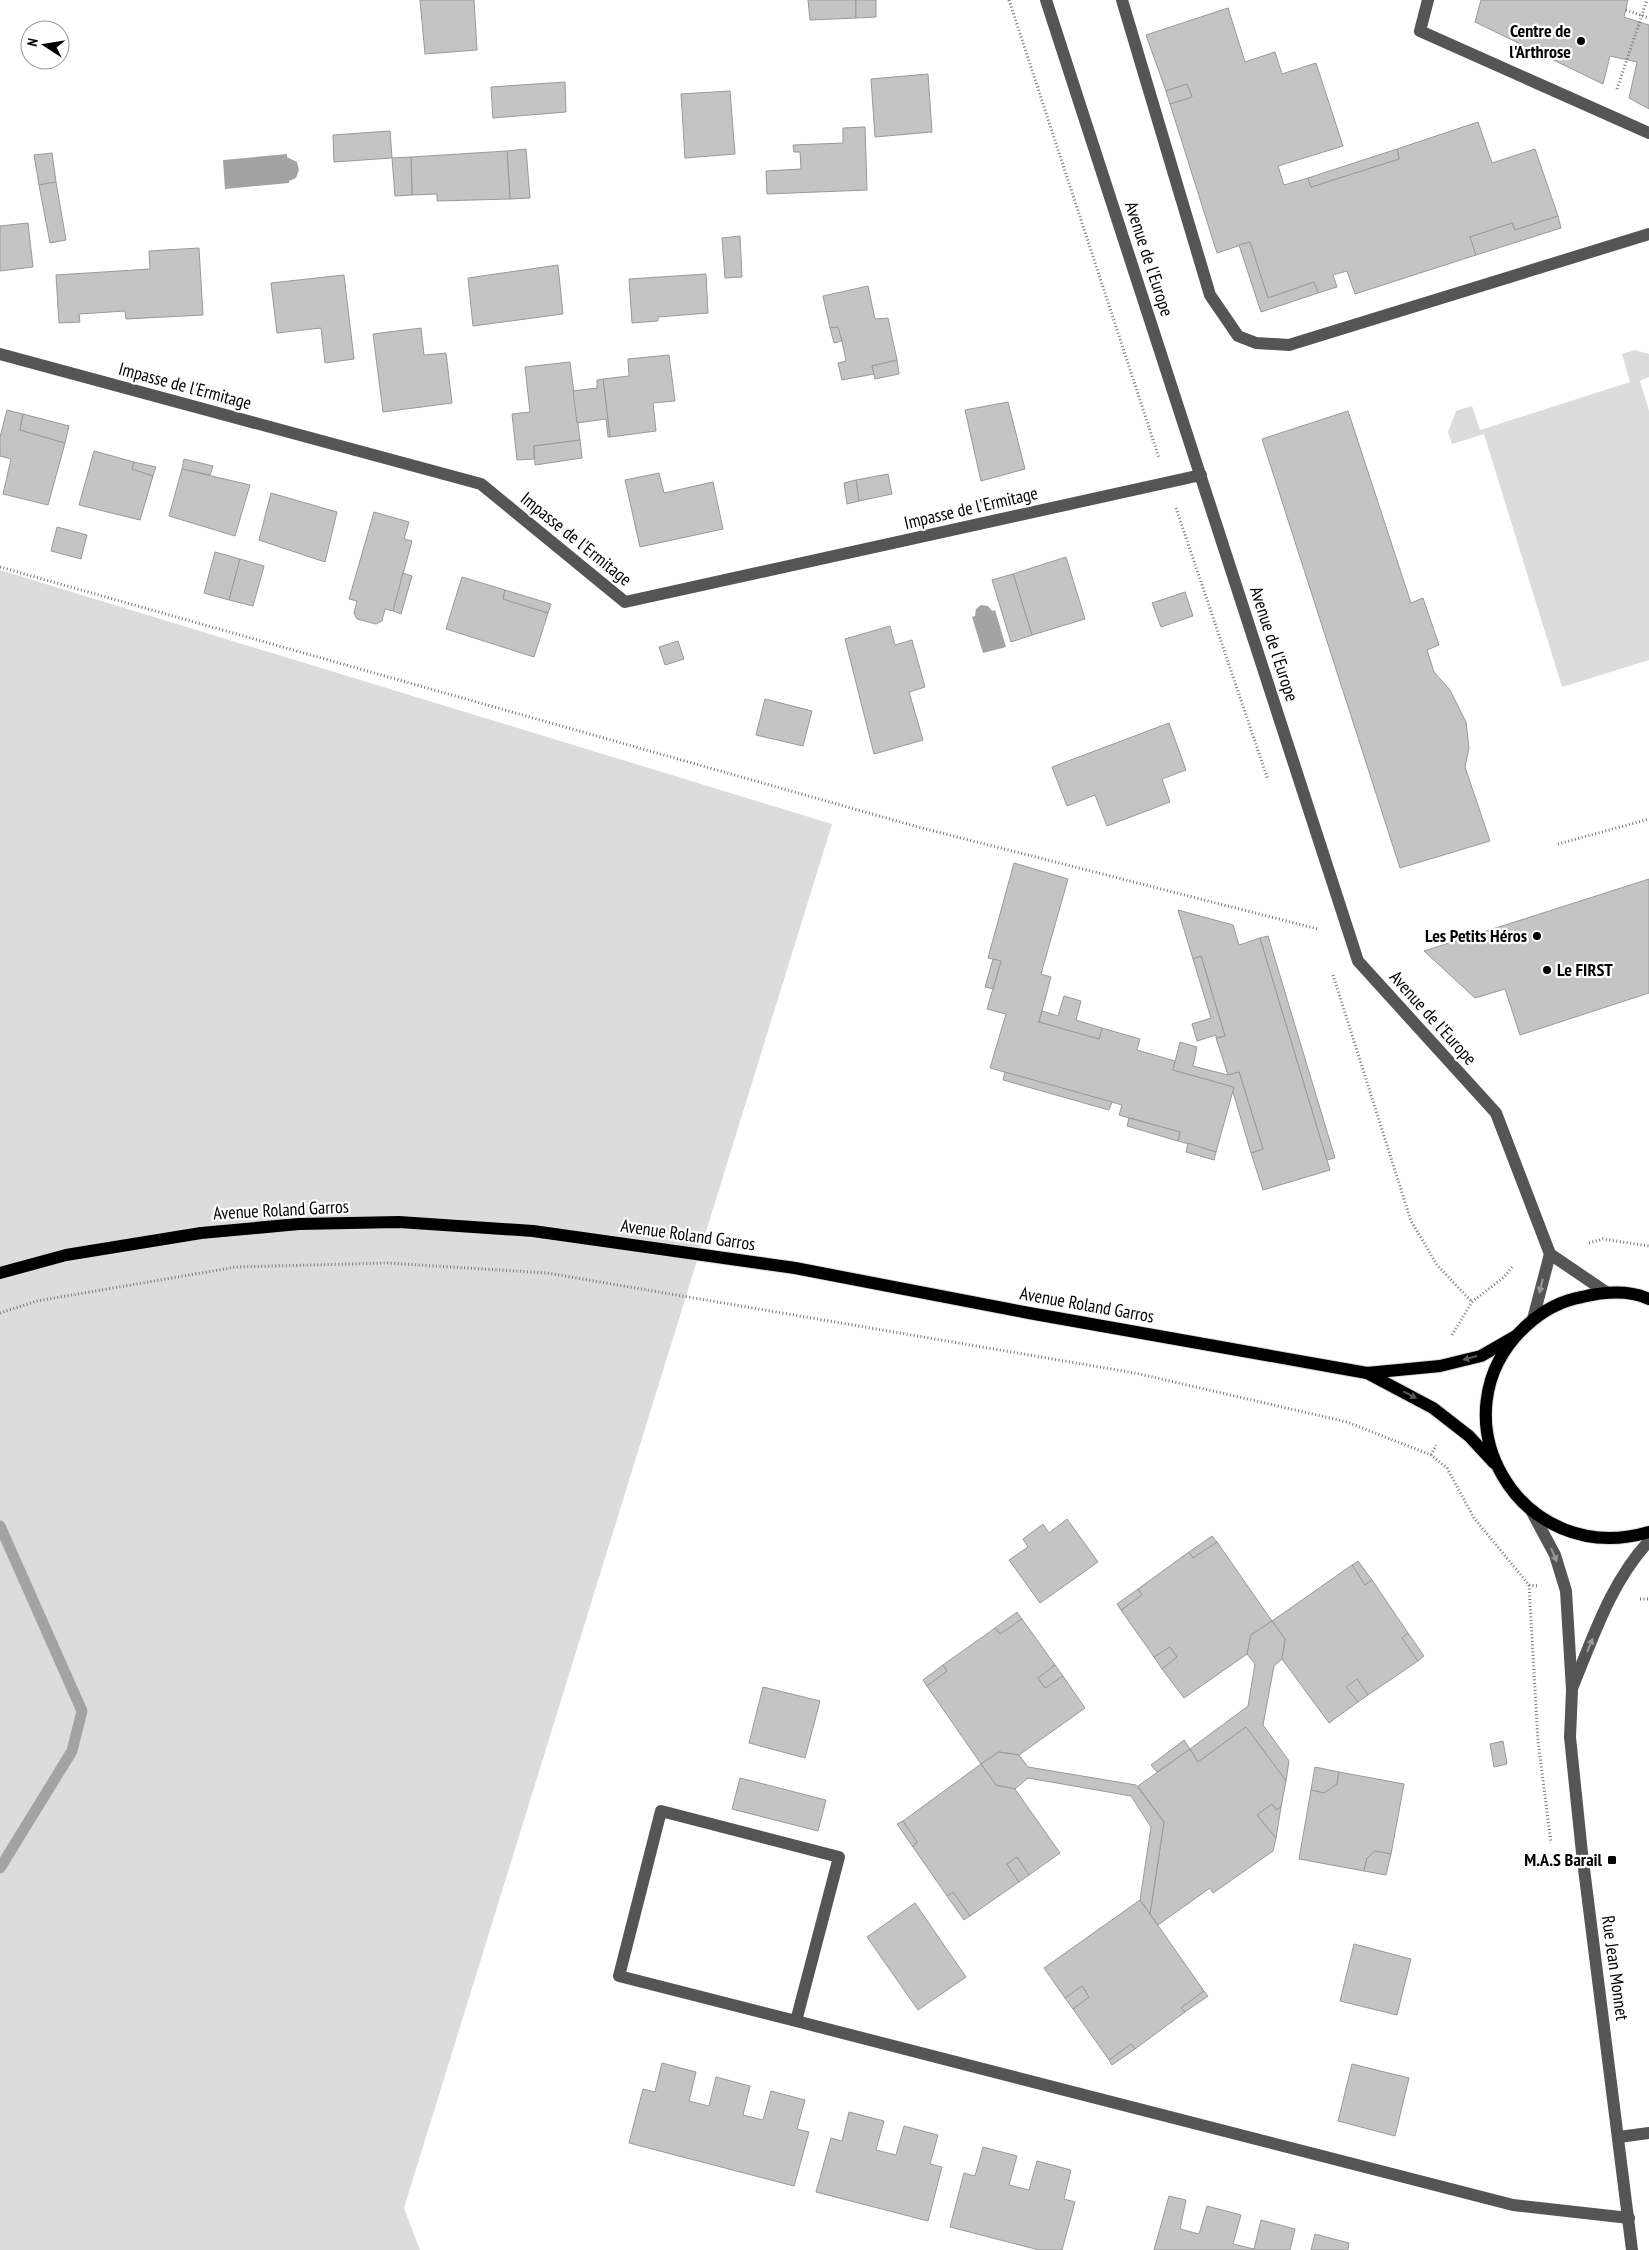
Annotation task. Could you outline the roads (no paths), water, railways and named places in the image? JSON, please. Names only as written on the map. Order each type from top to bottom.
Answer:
[{"type":"main road","name":"Avenue Roland Garros","points":[[0,1273],[66,1254],[201,1233],[299,1224],[399,1222],[533,1231],[795,1268],[1029,1313],[1366,1372],[1440,1366],[1481,1356],[1514,1337]]},
{"type":"main road","points":[[1647,1297],[1606,1292],[1567,1300],[1533,1319],[1514,1337],[1497,1366],[1487,1398],[1487,1432],[1496,1464],[1511,1490],[1532,1512],[1561,1530],[1594,1538],[1628,1538],[1649,1532]]},
{"type":"main road","name":"Avenue Roland Garros","points":[[1366,1372],[1433,1408],[1469,1436],[1496,1464]]},
{"type":"street","name":"Avenue de l'Europe","points":[[1046,0],[1358,961],[1496,1113],[1550,1254]]},
{"type":"street","points":[[1122,0],[1210,295],[1238,336],[1256,342],[1289,345],[1649,234]]},
{"type":"street","points":[[1428,0],[1420,31],[1649,133]]},
{"type":"street","name":"Impasse de l'Ermitage","points":[[0,354],[481,484],[625,602],[1201,475]]},
{"type":"street","points":[[1533,1319],[1550,1254],[1606,1292]]},
{"type":"street","name":"Rue Jean Monnet","points":[[1532,1512],[1555,1555],[1566,1591],[1572,1690],[1570,1736],[1582,1853],[1632,2250]]},
{"type":"street","name":"Rue Jean Monnet","points":[[1572,1690],[1609,1597],[1631,1560],[1649,1541]]},
{"type":"street","points":[[796,2021],[839,1857],[662,1811],[618,1976],[1513,2205],[1629,2218]]},
{"type":"street","points":[[1619,2137],[1649,2133]]},
{"type":"waterway","points":[[0,1526],[82,1711],[72,1751],[0,1868]]},
{"type":"place","name":"Centre de l'Arthrose","points":[[1581,41]]},
{"type":"place","name":"Les Petits Héros","points":[[1537,936]]},
{"type":"place","name":"Le FIRST","points":[[1547,970]]},
{"type":"place","name":"M.A.S Barail","points":[[1612,1860]]}]
